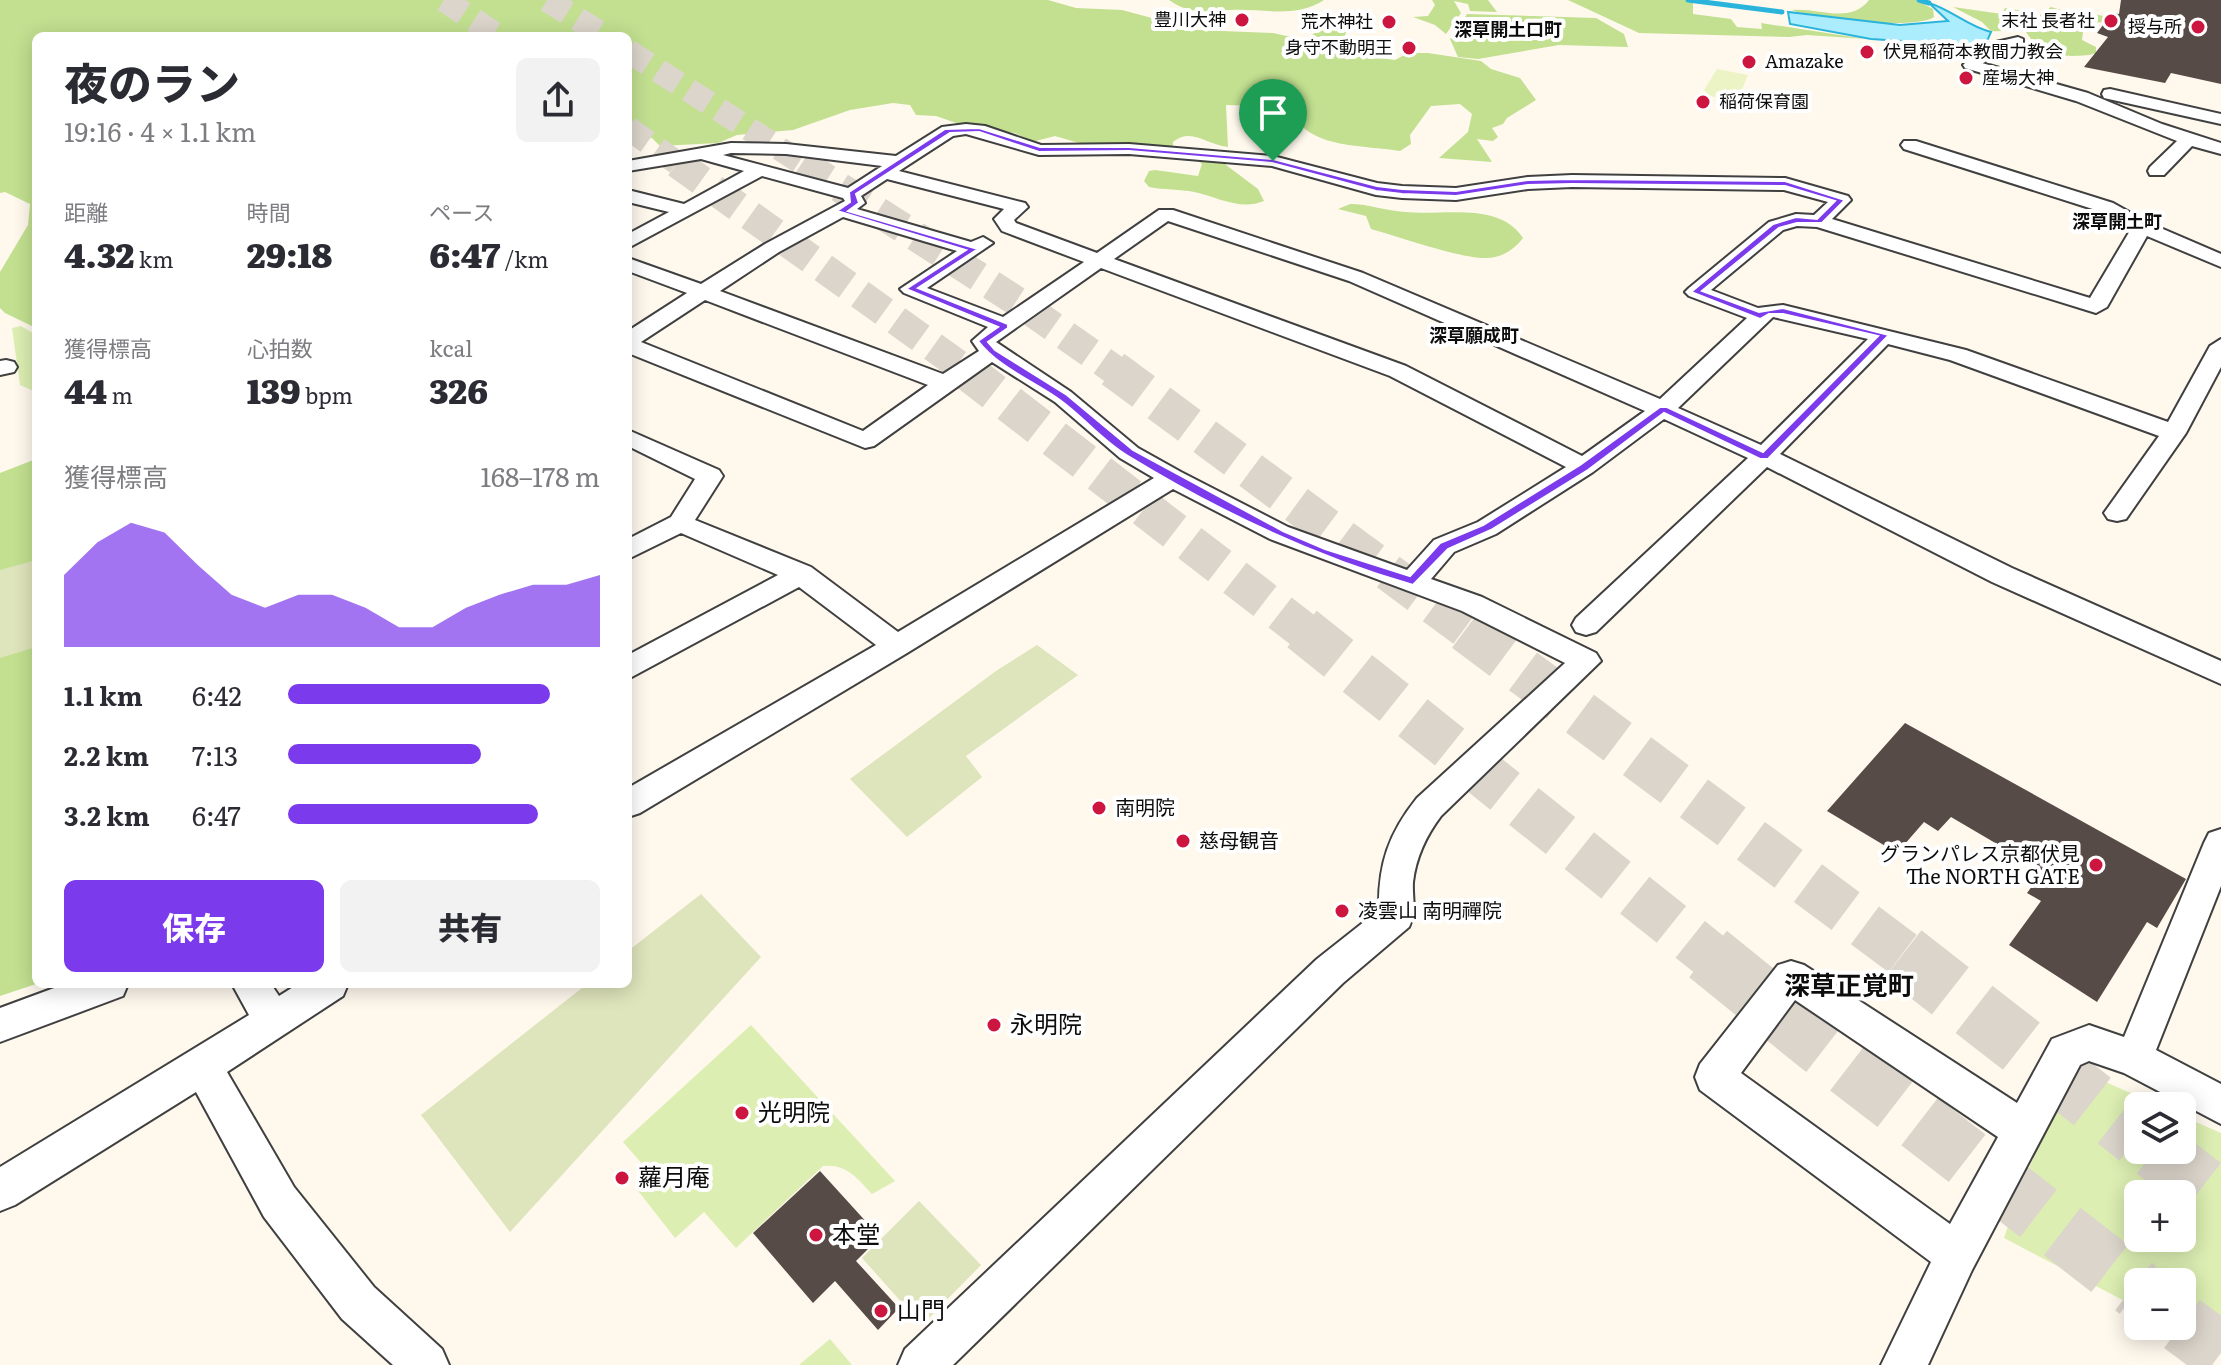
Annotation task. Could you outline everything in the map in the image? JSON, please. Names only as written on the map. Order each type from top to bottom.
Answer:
[{"type":"street","points":[[2018,42],[1989,48],[1971,65],[2082,97],[2221,149]]},
{"type":"street","points":[[2082,97],[2104,92],[2221,119]]},
{"type":"street","points":[[632,340],[846,202],[890,167],[948,131],[979,130],[1039,150],[1129,149],[1273,161],[1376,189],[1402,192],[1456,194],[1528,183],[1572,181],[1785,184],[1841,200],[1819,221]]},
{"type":"street","points":[[2157,171],[2189,139]]},
{"type":"street","points":[[1910,145],[2106,207],[2142,227],[2219,258]]},
{"type":"street","points":[[632,165],[731,148],[786,149],[890,167],[1018,207],[1004,219],[1009,227],[1398,371],[1584,467]]},
{"type":"street","points":[[701,152],[760,170],[973,249]]},
{"type":"street","points":[[632,240],[760,170]]},
{"type":"street","points":[[632,197],[687,210]]},
{"type":"street","points":[[925,1363],[1330,971],[1397,916],[1396,882],[1409,833],[1440,796],[1586,661],[1472,604],[1279,533],[1172,478],[1129,453],[1063,397],[992,352],[983,341],[1166,214],[1356,277],[1663,409],[2002,575],[2221,673]]},
{"type":"street","points":[[1760,316],[1696,292],[1776,226],[1796,220],[1819,221],[2096,307],[2142,227]]},
{"type":"street","points":[[1005,326],[911,289],[1009,227]]},
{"type":"street","points":[[632,266],[945,383]]},
{"type":"street","points":[[1413,581],[1444,546],[1487,528],[1584,467],[1663,409],[1767,311],[1783,311],[1958,355],[2174,433]]},
{"type":"street","points":[[1586,625],[1764,456],[1885,335]]},
{"type":"street","points":[[632,345],[865,441],[992,352]]},
{"type":"street","points":[[2117,513],[2174,433],[2221,346]]},
{"type":"street","points":[[632,439],[710,476],[680,523],[632,543]]},
{"type":"street","points":[[632,802],[897,646],[1172,478]]},
{"type":"street","points":[[680,523],[801,574],[897,646]]},
{"type":"street","points":[[632,666],[801,574]]},
{"type":"street","points":[[2134,1058],[2221,843]]},
{"type":"street","points":[[1957,1255],[1714,1077],[1791,977],[2024,1131]]},
{"type":"street","points":[[0,1025],[99,988]]},
{"type":"street","points":[[253,988],[275,1022]]},
{"type":"street","points":[[0,1190],[275,1022],[324,988]]},
{"type":"street","points":[[1904,1365],[1957,1255],[2066,1052],[2089,1043],[2134,1058],[2221,1105]]},
{"type":"street","points":[[203,1066],[279,1202],[358,1303],[426,1365]]},
{"type":"green space","points":[[0,0],[1048,0],[1076,8],[1122,10],[1197,30],[1273,33],[1305,40],[1319,30],[1338,26],[1346,32],[1344,39],[1356,50],[1374,57],[1395,60],[1408,53],[1428,53],[1481,61],[1491,69],[1520,78],[1536,100],[1507,118],[1503,124],[1492,128],[1498,137],[1493,141],[1477,139],[1492,162],[1439,158],[1468,132],[1472,114],[1460,104],[1431,106],[1410,135],[1411,144],[1400,151],[1353,146],[1321,138],[1307,131],[1298,121],[1293,107],[1226,105],[1228,147],[1193,136],[1180,138],[1173,142],[1173,147],[1112,143],[1086,145],[1055,136],[1032,142],[1015,133],[965,126],[936,116],[916,115],[910,105],[893,103],[850,110],[793,130],[737,135],[718,143],[660,146],[652,138],[632,140],[632,32],[32,32],[32,326],[0,308],[0,272],[28,225],[30,204],[5,192],[0,193]]},
{"type":"green space","points":[[1169,0],[1324,0],[1290,11],[1199,11]]},
{"type":"green space","points":[[1432,0],[1488,0],[1497,12],[1470,11],[1468,4],[1454,1],[1461,13],[1446,34],[1435,25],[1413,17],[1428,16],[1435,5]]},
{"type":"green space","points":[[1568,0],[1686,0],[1693,3],[1693,14],[1731,19],[1737,27],[1762,29],[1761,23],[1866,39],[1807,35],[1639,33]]},
{"type":"green space","points":[[1869,0],[1916,0],[1933,9],[1934,17],[1907,23],[1863,22],[1819,17],[1792,10],[1853,12]]},
{"type":"green space","points":[[1953,7],[2002,14],[2005,8],[2028,12],[2012,28],[1991,31],[1982,22]]},
{"type":"green space","points":[[2051,7],[2088,18],[2092,17],[2089,13],[2118,19],[2110,22],[2074,18],[2060,20],[2062,24],[2079,27],[2083,32],[2082,40],[2096,47],[2096,53],[2042,55],[2049,46],[2031,39],[2026,32]]},
{"type":"green space","points":[[1467,14],[1596,18],[1624,34],[1628,47],[1559,45],[1478,59],[1458,57],[1450,39]]},
{"type":"green space","points":[[1717,69],[1748,75],[1737,101],[1710,96],[1704,90]]},
{"type":"green space","points":[[1196,159],[1226,161],[1226,165],[1258,189],[1264,201],[1238,204],[1194,192],[1149,187],[1144,181],[1149,171],[1155,170],[1198,176],[1202,164]]},
{"type":"green space","points":[[1350,204],[1405,212],[1485,215],[1513,226],[1523,238],[1511,250],[1497,257],[1461,255],[1371,229],[1366,216],[1338,209]]},
{"type":"green space","points":[[21,326],[32,333],[32,390],[20,385],[12,328]]},
{"type":"green space","points":[[32,461],[32,985],[0,996],[0,473]]},
{"type":"green space","points":[[32,561],[32,648],[0,658],[0,570]]},
{"type":"green space","points":[[1037,645],[1078,675],[966,756],[982,777],[907,837],[850,779],[996,671]]},
{"type":"green space","points":[[701,894],[761,957],[510,1232],[421,1115],[582,988],[632,988],[632,948]]},
{"type":"green space","points":[[751,1025],[895,1181],[872,1194],[845,1170],[823,1166],[736,1248],[704,1212],[675,1238],[635,1187],[650,1173],[623,1142]]},
{"type":"green space","points":[[2076,1069],[2128,1092],[2124,1092],[2124,1164],[2196,1164],[2196,1122],[2221,1133],[2221,1352],[2196,1339],[2196,1268],[2124,1268],[2124,1301],[2004,1238],[2024,1178]]},
{"type":"green space","points":[[919,1201],[981,1265],[922,1325],[862,1258]]},
{"type":"green space","points":[[830,1339],[852,1365],[799,1365]]},
{"type":"water","points":[[1929,3],[1991,32],[1988,39],[1967,59],[1933,43],[1871,39],[1790,24],[1788,12],[1900,25],[1948,21]]},
{"type":"building","points":[[2121,0],[2221,0],[2221,84],[2171,73],[2165,83],[2084,67],[2108,37],[2097,33],[2112,13],[2119,14]]},
{"type":"building","name":"グランパレス京都伏見 The NORTH GATE","points":[[1905,723],[2186,879],[2157,928],[2147,922],[2097,1002],[2009,945],[2041,901],[2027,893],[2043,871],[1951,817],[1938,831],[1924,822],[1897,853],[1827,811]]},
{"type":"building","name":"本堂","points":[[820,1171],[880,1237],[856,1261],[899,1308],[878,1330],[835,1281],[813,1303],[753,1233]]},
{"type":"waterway","points":[[1688,0],[1782,12]]},
{"type":"waterway","points":[[1919,0],[1929,3]]},
{"type":"tunnel","points":[[444,0],[492,32]]},
{"type":"tunnel","points":[[547,0],[599,32]]},
{"type":"tunnel","points":[[632,54],[805,165]]},
{"type":"tunnel","points":[[632,131],[680,165]]},
{"type":"tunnel","points":[[677,163],[967,371]]},
{"type":"tunnel","points":[[802,163],[1021,304],[1116,371]]},
{"type":"tunnel","points":[[964,369],[1304,631]]},
{"type":"tunnel","points":[[1113,369],[1468,631]]},
{"type":"tunnel","points":[[1302,629],[1711,956]]},
{"type":"tunnel","points":[[1466,629],[1906,956]]},
{"type":"tunnel","points":[[1708,954],[1819,1044],[2124,1279]]},
{"type":"tunnel","points":[[1903,954],[2124,1126]]},
{"type":"tunnel","points":[[2173,1164],[2221,1201]]},
{"type":"tunnel","points":[[2196,1334],[2221,1353]]},
{"type":"place","name":"豊川大神","points":[[1242,20]]},
{"type":"place","name":"末社 長者社","points":[[2111,21]]},
{"type":"place","name":"荒木神社","points":[[1389,22]]},
{"type":"place","name":"授与所","points":[[2198,27]]},
{"type":"place","name":"身守不動明王","points":[[1409,48]]},
{"type":"place","name":"伏見稲荷本教間力教会","points":[[1867,52]]},
{"type":"place","name":"Amazake","points":[[1749,62]]},
{"type":"place","name":"産場大神","points":[[1966,78]]},
{"type":"place","name":"稲荷保育園","points":[[1703,102]]},
{"type":"place","name":"南明院","points":[[1099,808]]},
{"type":"place","name":"慈母観音","points":[[1183,841]]},
{"type":"place","name":"グランパレス京都伏見 The NORTH GATE","points":[[2096,865]]},
{"type":"place","name":"凌雲山 南明禪院","points":[[1342,911]]},
{"type":"place","name":"永明院","points":[[994,1025]]},
{"type":"place","name":"光明院","points":[[742,1113]]},
{"type":"place","name":"蘿月庵","points":[[622,1178]]},
{"type":"place","name":"本堂","points":[[816,1235]]},
{"type":"place","name":"山門","points":[[881,1311]]},
{"type":"district","name":"深草開土口町","points":[[1508,30]]},
{"type":"district","name":"深草開土町","points":[[2117,222]]},
{"type":"district","name":"深草願成町","points":[[1474,336]]},
{"type":"district","name":"深草正覚町","points":[[1849,986]]},
{"type":"route","points":[[979,130],[1039,150],[1129,149],[1273,161],[1376,189],[1402,192],[1456,194],[1492,187],[1572,181],[1785,184],[1841,200],[1819,221],[1796,220],[1776,226],[1696,292],[1760,316],[1767,311],[1783,311],[1885,335],[1764,456],[1663,409],[1584,467],[1487,528],[1444,546],[1413,581],[1321,551],[1279,533],[1129,453],[1063,397],[992,352],[983,341],[1005,326],[911,289],[973,249],[842,211],[855,203],[851,194],[948,131],[979,130]]}]
